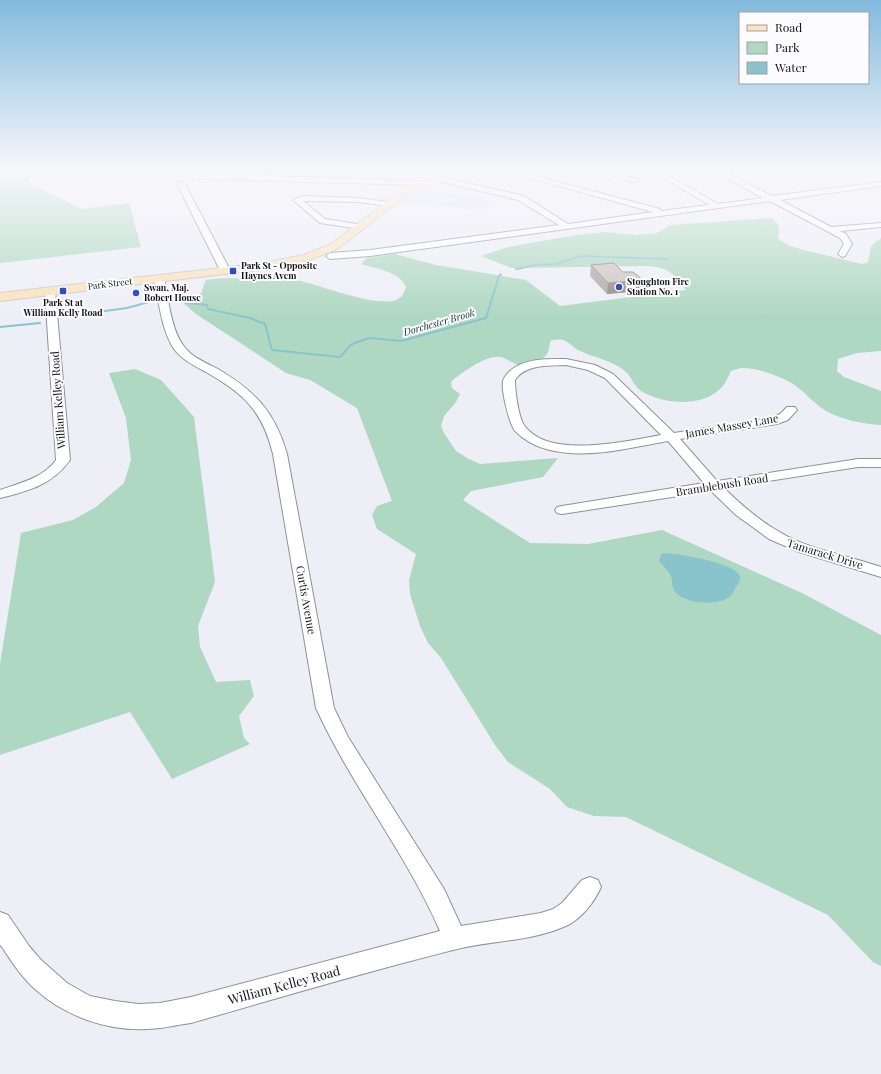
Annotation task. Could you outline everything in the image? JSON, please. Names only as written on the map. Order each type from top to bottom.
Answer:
[{"type":"main road","name":"Park Street","points":[[0,297],[268,265],[292,264],[327,255],[370,219]]},
{"type":"main road","name":"Park Street","points":[[327,255],[335,246],[347,238]]},
{"type":"street","points":[[199,219],[225,270]]},
{"type":"street","points":[[321,219],[323,221],[360,227]]},
{"type":"street","points":[[555,219],[566,226]]},
{"type":"street","points":[[327,255],[370,253],[617,219]]},
{"type":"street","points":[[813,219],[843,236],[848,244],[842,254]]},
{"type":"street","points":[[832,229],[881,225]]},
{"type":"street","points":[[327,255],[344,258],[370,253]]},
{"type":"street","name":"Curtis Avenue","points":[[159,278],[174,338],[179,348],[196,362],[227,379],[244,391],[261,409],[273,428],[280,454],[325,708],[340,740],[436,896],[455,938]]},
{"type":"street","name":"William Kelley Road","points":[[0,494],[36,482],[48,476],[63,460],[50,291]]},
{"type":"street","name":"James Massey Lane","points":[[671,437],[610,376],[591,366],[566,362],[540,363],[520,369],[513,374],[509,380],[517,424],[526,435],[545,444],[563,448],[583,449],[671,437],[773,421],[784,417],[791,410]]},
{"type":"street","name":"Tamarack Drive","points":[[671,437],[747,518],[776,538],[804,549],[851,561],[881,572]]},
{"type":"street","name":"Bramblebush Road","points":[[562,510],[858,463],[881,463]]},
{"type":"street","name":"William Kelley Road","points":[[0,922],[11,941],[38,975],[58,993],[77,1004],[97,1011],[126,1016],[154,1016],[191,1010],[455,938],[541,924],[560,917],[570,911],[590,887]]},
{"type":"green space","points":[[0,219],[133,219],[141,247],[0,263]]},
{"type":"green space","points":[[772,219],[776,222],[778,226],[778,238],[790,246],[862,264],[868,262],[871,246],[881,238],[881,351],[857,353],[838,359],[837,371],[844,377],[881,391],[881,425],[868,424],[834,415],[819,406],[792,383],[771,374],[749,368],[741,368],[731,371],[722,387],[712,395],[702,399],[681,402],[660,399],[641,391],[621,368],[584,353],[565,341],[551,340],[549,350],[544,358],[540,360],[524,365],[518,365],[500,357],[494,357],[474,365],[461,374],[451,382],[452,388],[460,394],[456,402],[444,416],[441,426],[456,451],[480,464],[558,458],[543,477],[471,491],[463,500],[530,543],[588,544],[662,530],[802,593],[881,635],[881,966],[873,962],[828,915],[626,817],[594,816],[567,807],[550,789],[508,762],[495,745],[441,658],[428,643],[420,626],[410,594],[409,580],[416,554],[377,529],[372,515],[377,506],[392,501],[357,408],[310,380],[286,373],[196,314],[181,301],[201,293],[206,280],[229,278],[291,279],[362,298],[376,301],[389,301],[400,298],[406,287],[403,282],[398,277],[386,271],[361,264],[367,258],[395,254],[436,265],[526,280],[560,306],[686,290],[675,276],[667,270],[656,267],[511,268],[481,256],[508,247],[576,235],[605,232],[635,235],[657,233],[670,225]]},
{"type":"green space","points":[[135,369],[161,380],[194,417],[215,582],[198,626],[200,647],[216,682],[250,680],[254,696],[239,716],[244,738],[250,744],[172,779],[130,712],[0,755],[0,664],[21,533],[73,520],[96,507],[124,483],[131,460],[126,418],[109,373]]},
{"type":"water","points":[[665,553],[706,560],[728,567],[736,571],[740,576],[740,581],[731,595],[724,600],[710,603],[687,600],[674,591],[671,576],[659,561],[661,554]]},
{"type":"building","points":[[614,263],[623,272],[633,272],[643,280],[608,283],[591,265]]},
{"type":"waterway","name":"Dorchester Brook","points":[[521,268],[535,265],[557,264],[581,256],[667,259]]},
{"type":"waterway","name":"Dorchester Brook","points":[[516,269],[521,268]]},
{"type":"waterway","name":"Dorchester Brook","points":[[169,298],[187,303],[207,305],[208,309],[250,318],[265,324],[272,350],[340,357],[352,344],[369,338],[401,341],[486,318],[499,276],[501,274]]},
{"type":"waterway","name":"Dorchester Brook","points":[[60,317],[127,308],[156,300]]},
{"type":"waterway","name":"Dorchester Brook","points":[[0,327],[40,323]]},
{"type":"place","name":"Park St - Opposite Haynes Avem","points":[[233,271]]},
{"type":"place","name":"Stoughton Fire Station No. 1","points":[[619,287]]},
{"type":"place","name":"Park St at William Kelly Road","points":[[63,291]]},
{"type":"place","name":"Swan, Maj. Robert House","points":[[136,293]]}]
